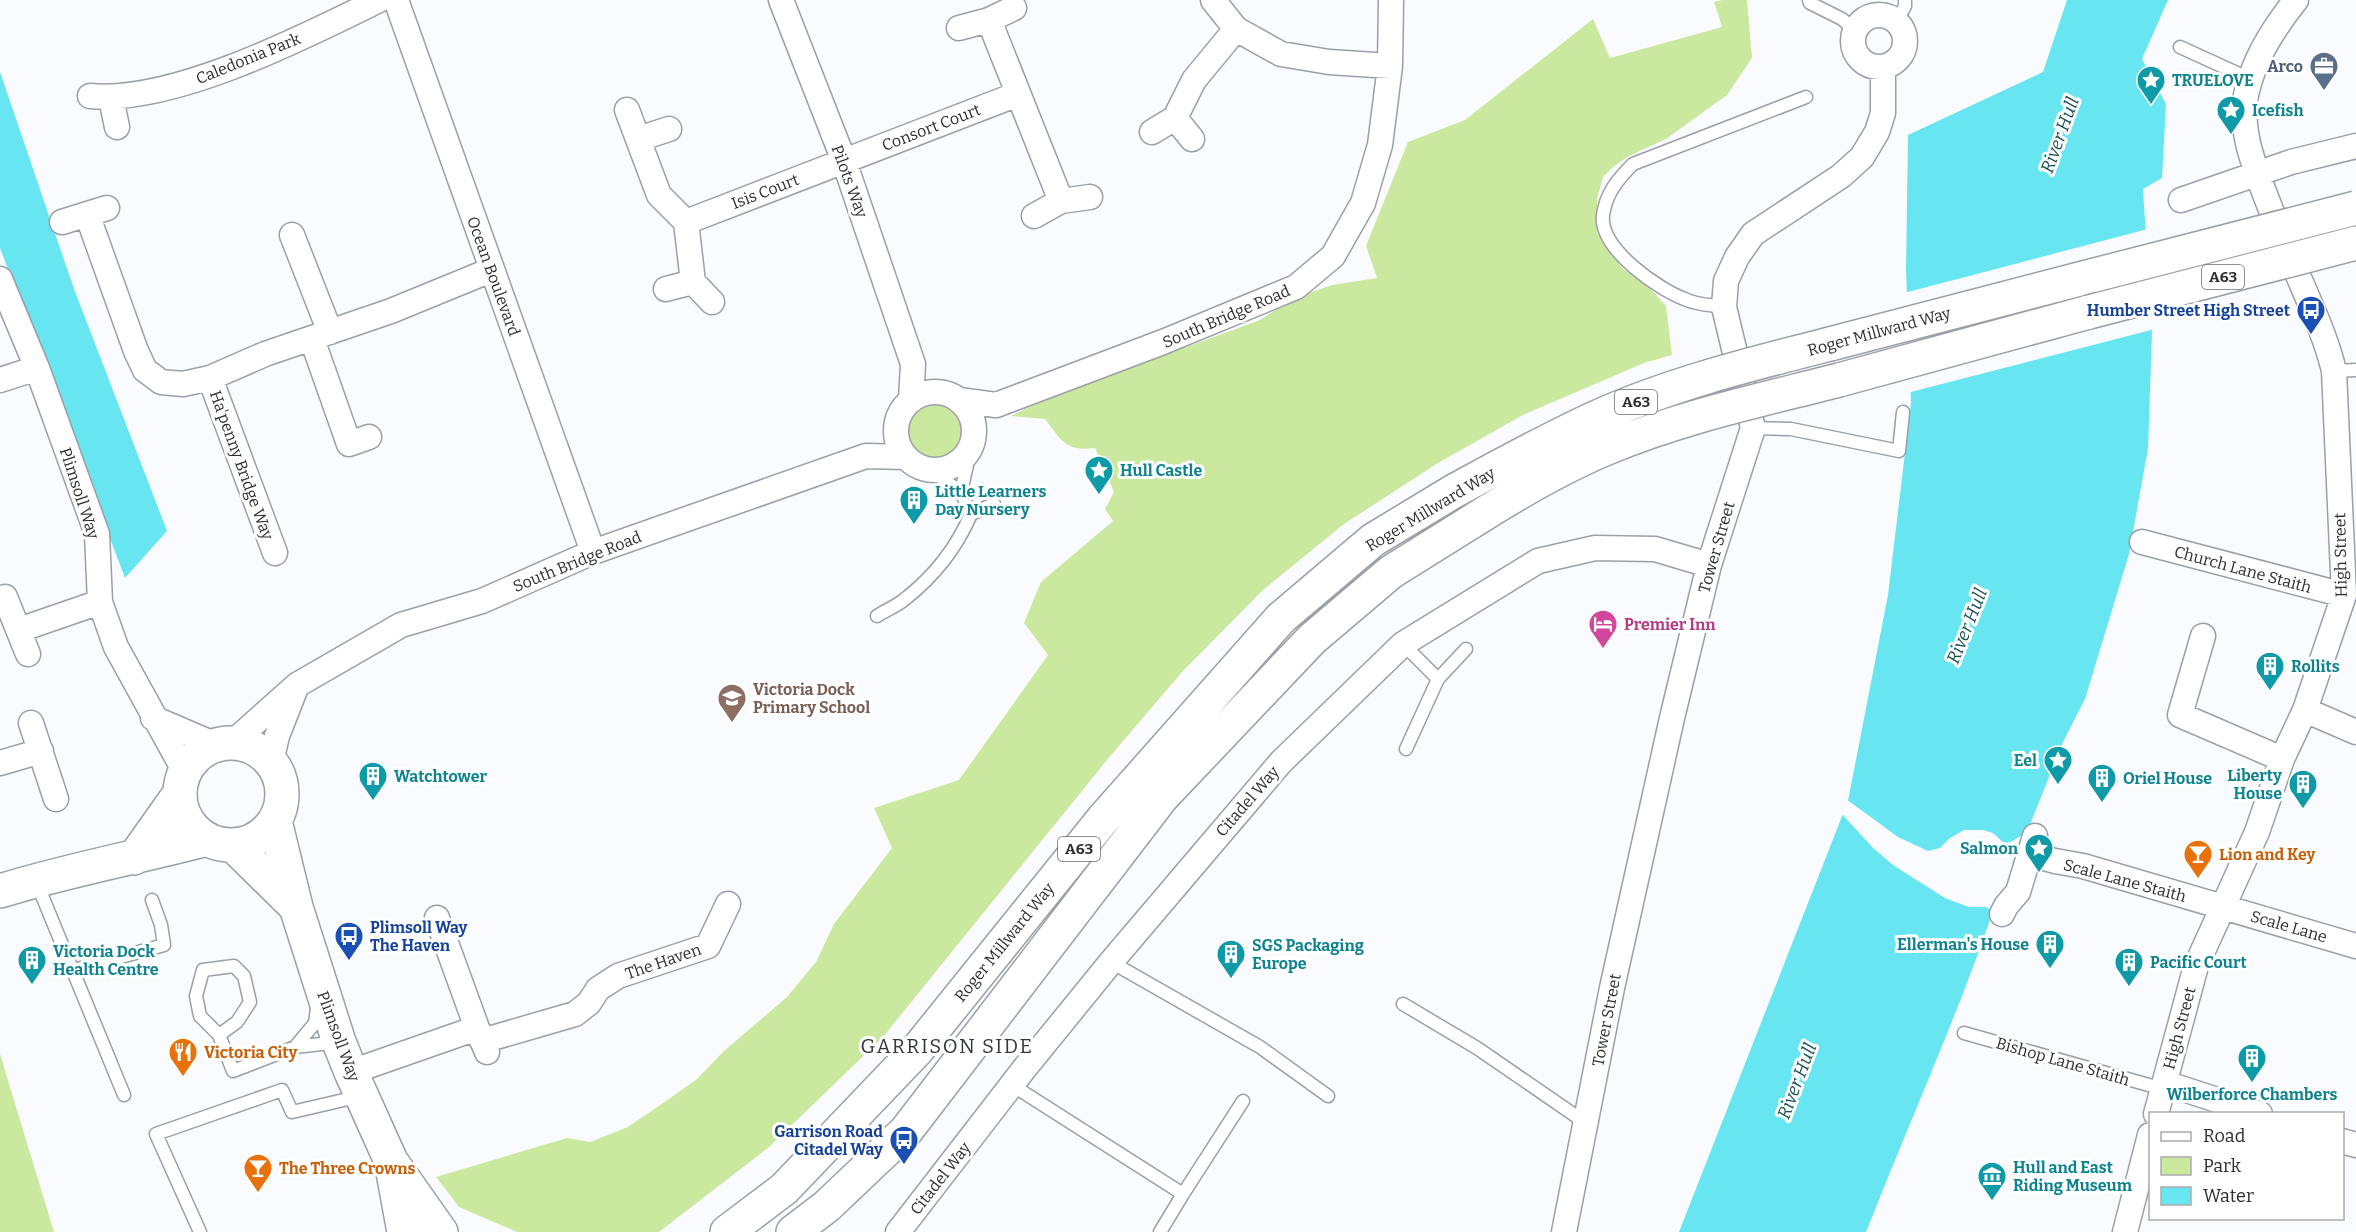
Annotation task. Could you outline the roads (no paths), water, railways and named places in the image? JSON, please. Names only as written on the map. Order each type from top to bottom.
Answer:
[{"type":"main road","name":"Roger Millward Way","points":[[727,1232],[784,1190],[917,1050],[1103,819],[1281,618],[1373,540],[1454,491],[1596,418],[1671,388],[1748,365],[2351,208]]},
{"type":"main road","name":"Roger Millward Way","points":[[793,1232],[827,1206],[906,1131],[1162,797],[1304,647],[1392,572],[1529,485],[1607,448],[1678,422],[2356,243]]},
{"type":"main road","points":[[0,891],[35,880],[134,858],[220,842],[250,842],[264,833],[275,821],[281,806],[282,791],[279,775],[271,762],[260,752],[246,745],[224,744],[203,751],[193,760],[182,782],[134,858]]},
{"type":"main road","points":[[182,782],[182,807],[187,820],[196,831],[220,842]]},
{"type":"main road","name":"Plimsoll Way","points":[[275,821],[296,907],[339,1042],[391,1161],[441,1232]]},
{"type":"main road","name":"Plimsoll Way","points":[[220,842],[296,907]]},
{"type":"main road","name":"Plimsoll Way","points":[[391,1161],[404,1232]]},
{"type":"street","name":"Caledonia Park","points":[[117,127],[100,97],[181,84],[267,52],[379,0]]},
{"type":"street","name":"Ocean Boulevard","points":[[396,0],[593,552]]},
{"type":"street","name":"Pilots Way","points":[[781,0],[844,161],[913,364],[911,400]]},
{"type":"street","points":[[1214,0],[1236,29],[1281,54],[1329,62],[1390,66]]},
{"type":"street","name":"South Bridge Road","points":[[954,397],[996,405],[1163,342],[1296,287],[1333,256],[1363,202],[1380,145],[1390,66],[1391,0]]},
{"type":"street","name":"High Street","points":[[2156,1112],[2196,966],[2256,832],[2282,759],[2305,710],[2344,595],[2345,371],[2328,344],[2284,245],[2249,149],[2245,121],[2247,89],[2260,55],[2278,23],[2296,0]]},
{"type":"street","points":[[958,28],[989,20],[1014,8]]},
{"type":"street","points":[[1901,10],[1905,37],[1903,52],[1893,64],[1879,68],[1865,64],[1858,58],[1852,41],[1855,30],[1867,17],[1901,10]]},
{"type":"street","points":[[989,20],[1061,201]]},
{"type":"street","points":[[1152,132],[1175,118],[1194,81],[1236,29]]},
{"type":"street","points":[[1753,428],[1724,307],[1726,281],[1737,257],[1753,234],[1841,176],[1862,157],[1877,132],[1883,113],[1883,73],[1879,68]]},
{"type":"street","name":"Consort Court","points":[[844,161],[1018,94]]},
{"type":"street","points":[[627,110],[659,195],[686,222],[693,282],[712,302]]},
{"type":"street","points":[[1175,118],[1192,139]]},
{"type":"street","points":[[638,139],[669,129]]},
{"type":"street","points":[[2181,200],[2291,162],[2356,146]]},
{"type":"street","name":"Isis Court","points":[[686,222],[844,161]]},
{"type":"street","points":[[1034,216],[1061,201],[1090,197]]},
{"type":"street","name":"Ha'penny Bridge Way","points":[[62,222],[97,211],[136,351],[145,370],[161,382],[183,384],[210,378],[265,354],[391,311],[491,270]]},
{"type":"street","points":[[292,235],[349,444],[369,437]]},
{"type":"street","name":"Plimsoll Way","points":[[0,279],[37,368],[97,534],[100,602],[116,647],[153,718],[182,782]]},
{"type":"street","points":[[666,289],[693,282]]},
{"type":"street","points":[[913,364],[968,410],[973,422],[973,441]]},
{"type":"street","points":[[0,380],[37,368]]},
{"type":"street","name":"Ha'penny Bridge Way","points":[[210,378],[275,553]]},
{"type":"street","points":[[954,397],[935,392],[922,394],[911,400],[903,410],[896,434],[906,457],[916,465],[928,469],[941,469],[953,465],[964,457],[996,405]]},
{"type":"street","name":"South Bridge Road","points":[[866,456],[898,421]]},
{"type":"street","name":"Tower Street","points":[[1564,1232],[1620,952],[1672,718],[1709,565],[1753,428]]},
{"type":"street","name":"South Bridge Road","points":[[224,744],[297,685],[401,625],[482,601],[593,552],[866,456],[906,457]]},
{"type":"street","name":"Church Lane Staith","points":[[2142,542],[2344,595]]},
{"type":"street","name":"Citadel Way","points":[[898,1232],[1111,962],[1281,762],[1403,645],[1538,561],[1595,548],[1655,549],[1709,565]]},
{"type":"street","points":[[5,597],[28,654]]},
{"type":"street","points":[[19,630],[100,602]]},
{"type":"street","points":[[2203,636],[2180,715],[2282,759]]},
{"type":"street","points":[[271,762],[277,736],[297,685]]},
{"type":"street","points":[[2305,710],[2356,732]]},
{"type":"street","points":[[153,718],[224,744]]},
{"type":"street","points":[[31,723],[56,799]]},
{"type":"street","points":[[0,763],[40,751]]},
{"type":"street","name":"Scale Lane Staith","points":[[2002,914],[2018,892],[2032,845],[2055,861],[2083,866],[2222,907]]},
{"type":"street","name":"The Haven","points":[[356,1084],[482,1040],[575,1014],[589,1003],[598,989],[618,976],[708,946],[728,904]]},
{"type":"street","name":"Scale Lane","points":[[2222,907],[2356,946]]},
{"type":"street","points":[[437,918],[482,1040]]},
{"type":"street","points":[[2164,1086],[2255,1112]]},
{"type":"street","points":[[2125,1232],[2149,1142]]},
{"type":"lane","points":[[1809,0],[1810,3],[1842,19],[1855,30]]},
{"type":"lane","points":[[2180,47],[2250,79]]},
{"type":"lane","points":[[1724,307],[1688,301],[1655,284],[1622,256],[1607,234],[1603,216],[1614,183],[1633,164],[1806,97]]},
{"type":"lane","points":[[1753,428],[1791,429],[1899,451],[1903,412]]},
{"type":"lane","points":[[961,492],[973,441]]},
{"type":"lane","points":[[928,469],[961,492],[971,514]]},
{"type":"lane","points":[[878,616],[904,600],[943,562],[963,534],[971,514],[994,504]]},
{"type":"lane","points":[[1403,645],[1438,679]]},
{"type":"lane","points":[[1406,749],[1438,679],[1466,649]]},
{"type":"lane","points":[[35,880],[74,970],[123,1095]]},
{"type":"lane","points":[[74,970],[164,945],[161,925],[153,900]]},
{"type":"lane","points":[[1111,962],[1260,1047],[1328,1096]]},
{"type":"lane","points":[[219,1035],[237,1022],[250,1002],[244,976],[234,966],[203,970],[196,996],[200,1017],[219,1035],[232,1071],[295,1047],[339,1042]]},
{"type":"lane","points":[[295,1047],[315,1023],[318,978]]},
{"type":"lane","points":[[1403,1004],[1477,1048],[1586,1123]]},
{"type":"lane","name":"Bishop Lane Staith","points":[[1964,1033],[2164,1086]]},
{"type":"lane","points":[[200,1232],[156,1134],[282,1090],[292,1112],[356,1084]]},
{"type":"lane","points":[[1012,1085],[1183,1194]]},
{"type":"lane","points":[[1160,1232],[1243,1101]]},
{"type":"water","name":"River Hull","points":[[2067,0],[2168,0],[2142,59],[2166,104],[2162,178],[2143,189],[2152,333],[2148,448],[2129,554],[2085,699],[2063,742],[2027,832],[2006,845],[2014,864],[1995,902],[1986,907],[1993,911],[1979,952],[1866,1232],[1679,1232],[1848,801],[1888,595],[1911,403],[1906,270],[1908,135],[2043,72]]},
{"type":"water","points":[[0,72],[74,289],[167,531],[125,578],[0,248]]},
{"type":"place","name":"Arco","points":[[2324,92]]},
{"type":"place","name":"TRUELOVE","points":[[2151,106]]},
{"type":"place","name":"Icefish","points":[[2231,136]]},
{"type":"place","name":"Humber Street High Street","points":[[2311,336]]},
{"type":"place","name":"Hull Castle","points":[[1099,496]]},
{"type":"place","name":"Little Learners Day Nursery","points":[[914,526]]},
{"type":"place","name":"Premier Inn","points":[[1603,650]]},
{"type":"place","name":"Rollits","points":[[2270,692]]},
{"type":"place","name":"Victoria Dock Primary School","points":[[732,724]]},
{"type":"place","name":"Eel","points":[[2058,786]]},
{"type":"place","name":"Watchtower","points":[[373,802]]},
{"type":"place","name":"Oriel House","points":[[2102,804]]},
{"type":"place","name":"Liberty House","points":[[2303,810]]},
{"type":"place","name":"Salmon","points":[[2039,874]]},
{"type":"place","name":"Lion and Key","points":[[2198,880]]},
{"type":"place","name":"Plimsoll Way The Haven","points":[[349,962]]},
{"type":"place","name":"Ellerman's House","points":[[2050,970]]},
{"type":"place","name":"SGS Packaging Europe","points":[[1231,980]]},
{"type":"place","name":"Victoria Dock Health Centre","points":[[32,986]]},
{"type":"place","name":"Pacific Court","points":[[2129,988]]},
{"type":"place","name":"Victoria City","points":[[183,1078]]},
{"type":"place","name":"Wilberforce Chambers","points":[[2252,1084]]},
{"type":"place","name":"Garrison Road Citadel Way","points":[[904,1166]]},
{"type":"place","name":"The Three Crowns","points":[[258,1194]]},
{"type":"place","name":"Hull and East Riding Museum","points":[[1992,1202]]},
{"type":"district","name":"GARRISON SIDE","points":[[947,1046]]}]
